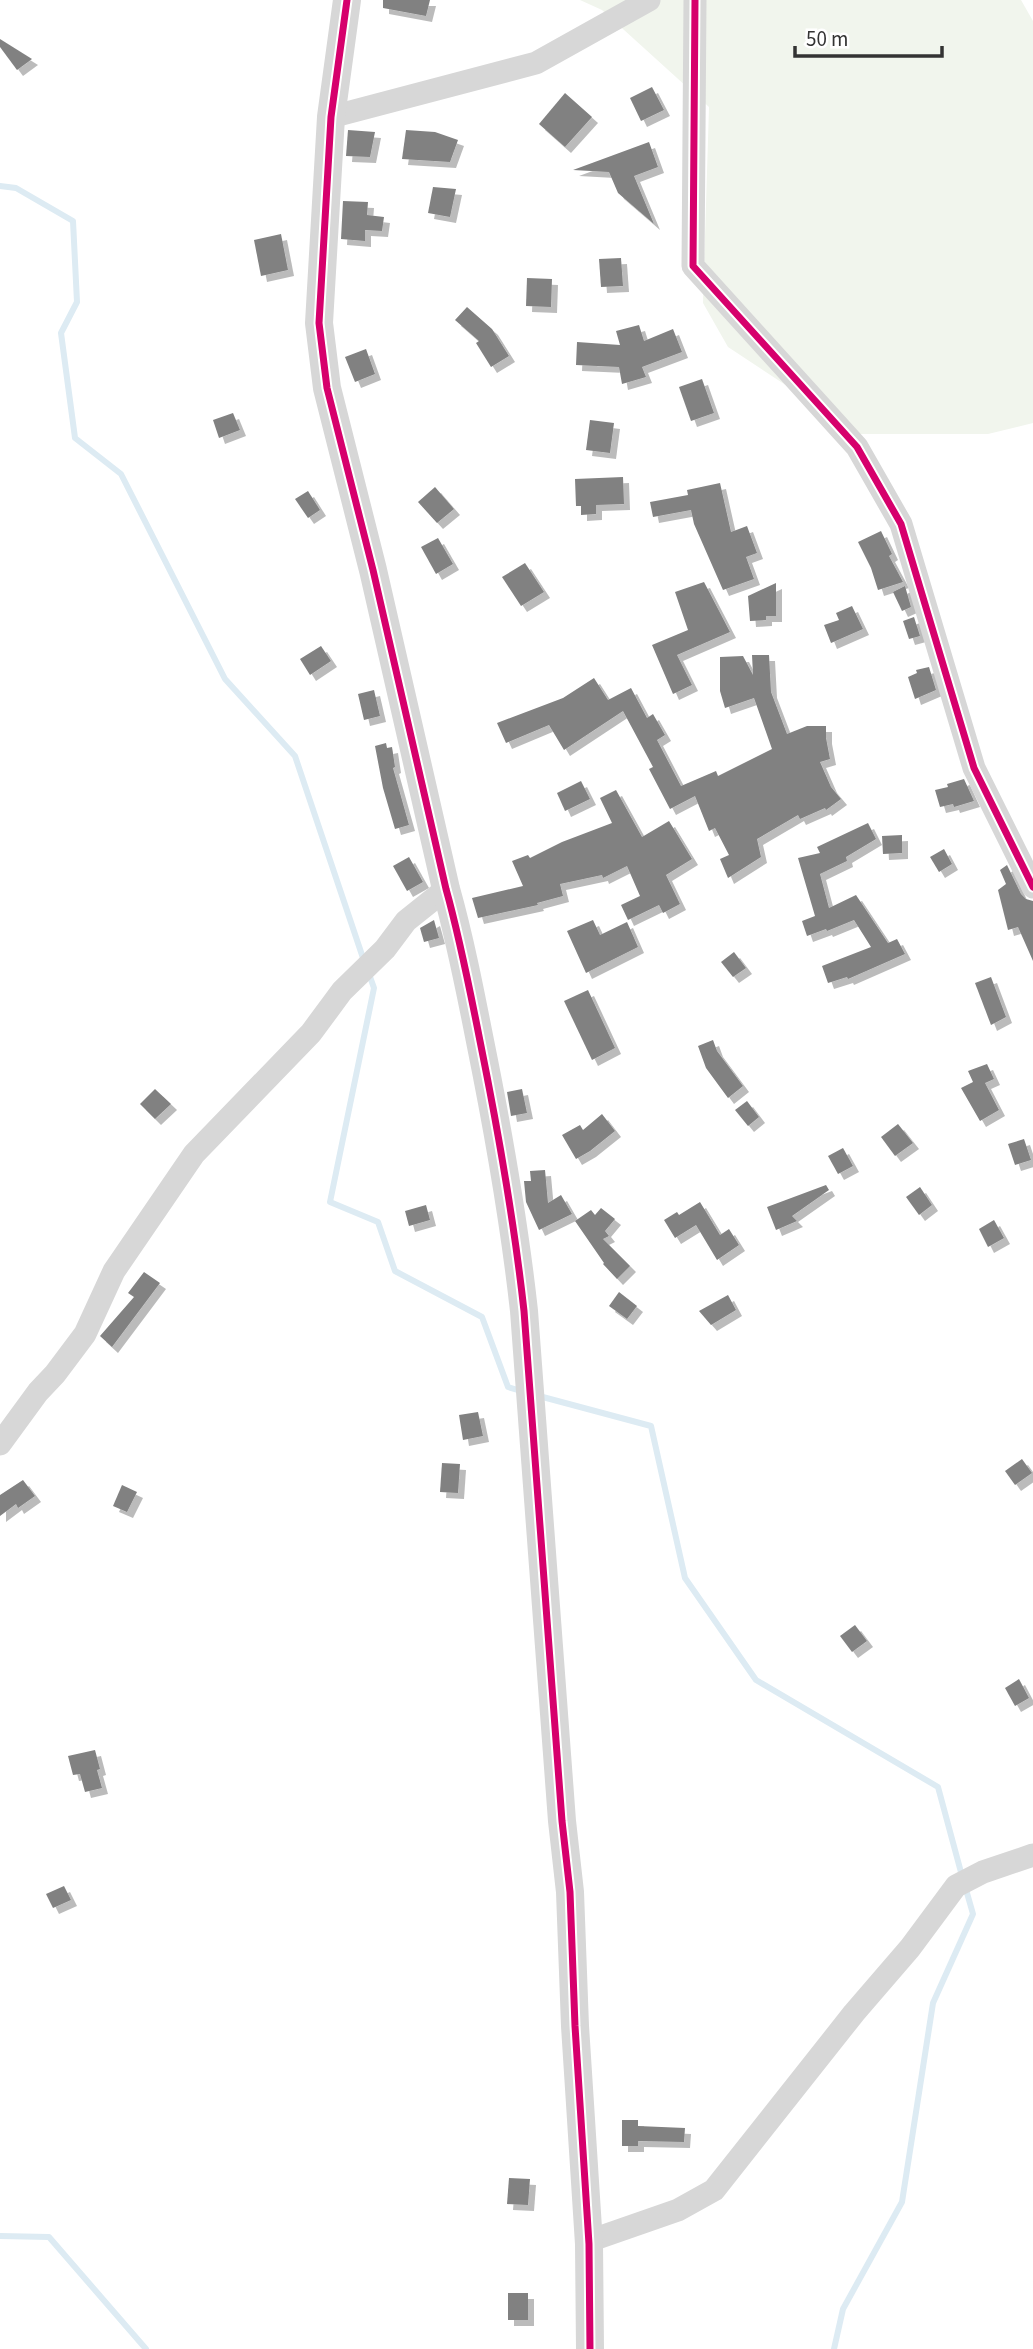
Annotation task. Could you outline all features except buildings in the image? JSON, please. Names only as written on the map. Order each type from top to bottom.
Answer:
[{"type":"street","points":[[347,0],[331,117],[319,323],[327,388],[458,931],[515,1231],[524,1311],[562,1821],[570,1892],[575,2025],[589,2241],[590,2349]]},
{"type":"street","points":[[331,117],[536,63],[649,0]]},
{"type":"street","points":[[695,0],[693,266],[857,447],[901,524],[974,768],[1033,887]]},
{"type":"street","points":[[0,1444],[85,1334],[114,1271],[194,1154],[311,1033],[342,991],[385,949],[406,921],[446,889]]},
{"type":"street","points":[[589,2241],[678,2210],[714,2190],[854,2013],[910,1948],[956,1885],[983,1872],[1033,1855]]},
{"type":"shaded area","points":[[580,0],[1021,0],[1033,21],[1033,423],[988,434],[860,434],[728,347],[703,303],[709,107],[602,10]]},
{"type":"waterway","points":[[0,186],[16,188],[73,221],[77,302],[61,333],[75,438],[121,474],[225,679],[295,756],[364,961]]},
{"type":"waterway","points":[[369,974],[374,988],[330,1202],[378,1222],[395,1271],[482,1317],[508,1387],[521,1391]]},
{"type":"waterway","points":[[539,1396],[651,1426],[685,1578],[756,1680],[938,1787],[962,1876]]},
{"type":"waterway","points":[[834,2349],[843,2309],[902,2202],[933,2003],[973,1914],[965,1886]]},
{"type":"waterway","points":[[0,2236],[49,2237],[146,2349]]},
{"type":"cycle path","points":[[347,0],[331,117],[319,323],[327,388],[373,570],[456,927],[493,1108],[515,1243],[524,1311],[562,1821],[570,1892],[575,2026],[589,2244],[590,2349]]},
{"type":"cycle path","points":[[695,0],[693,266],[857,447],[901,524],[974,768],[1033,887]]}]
